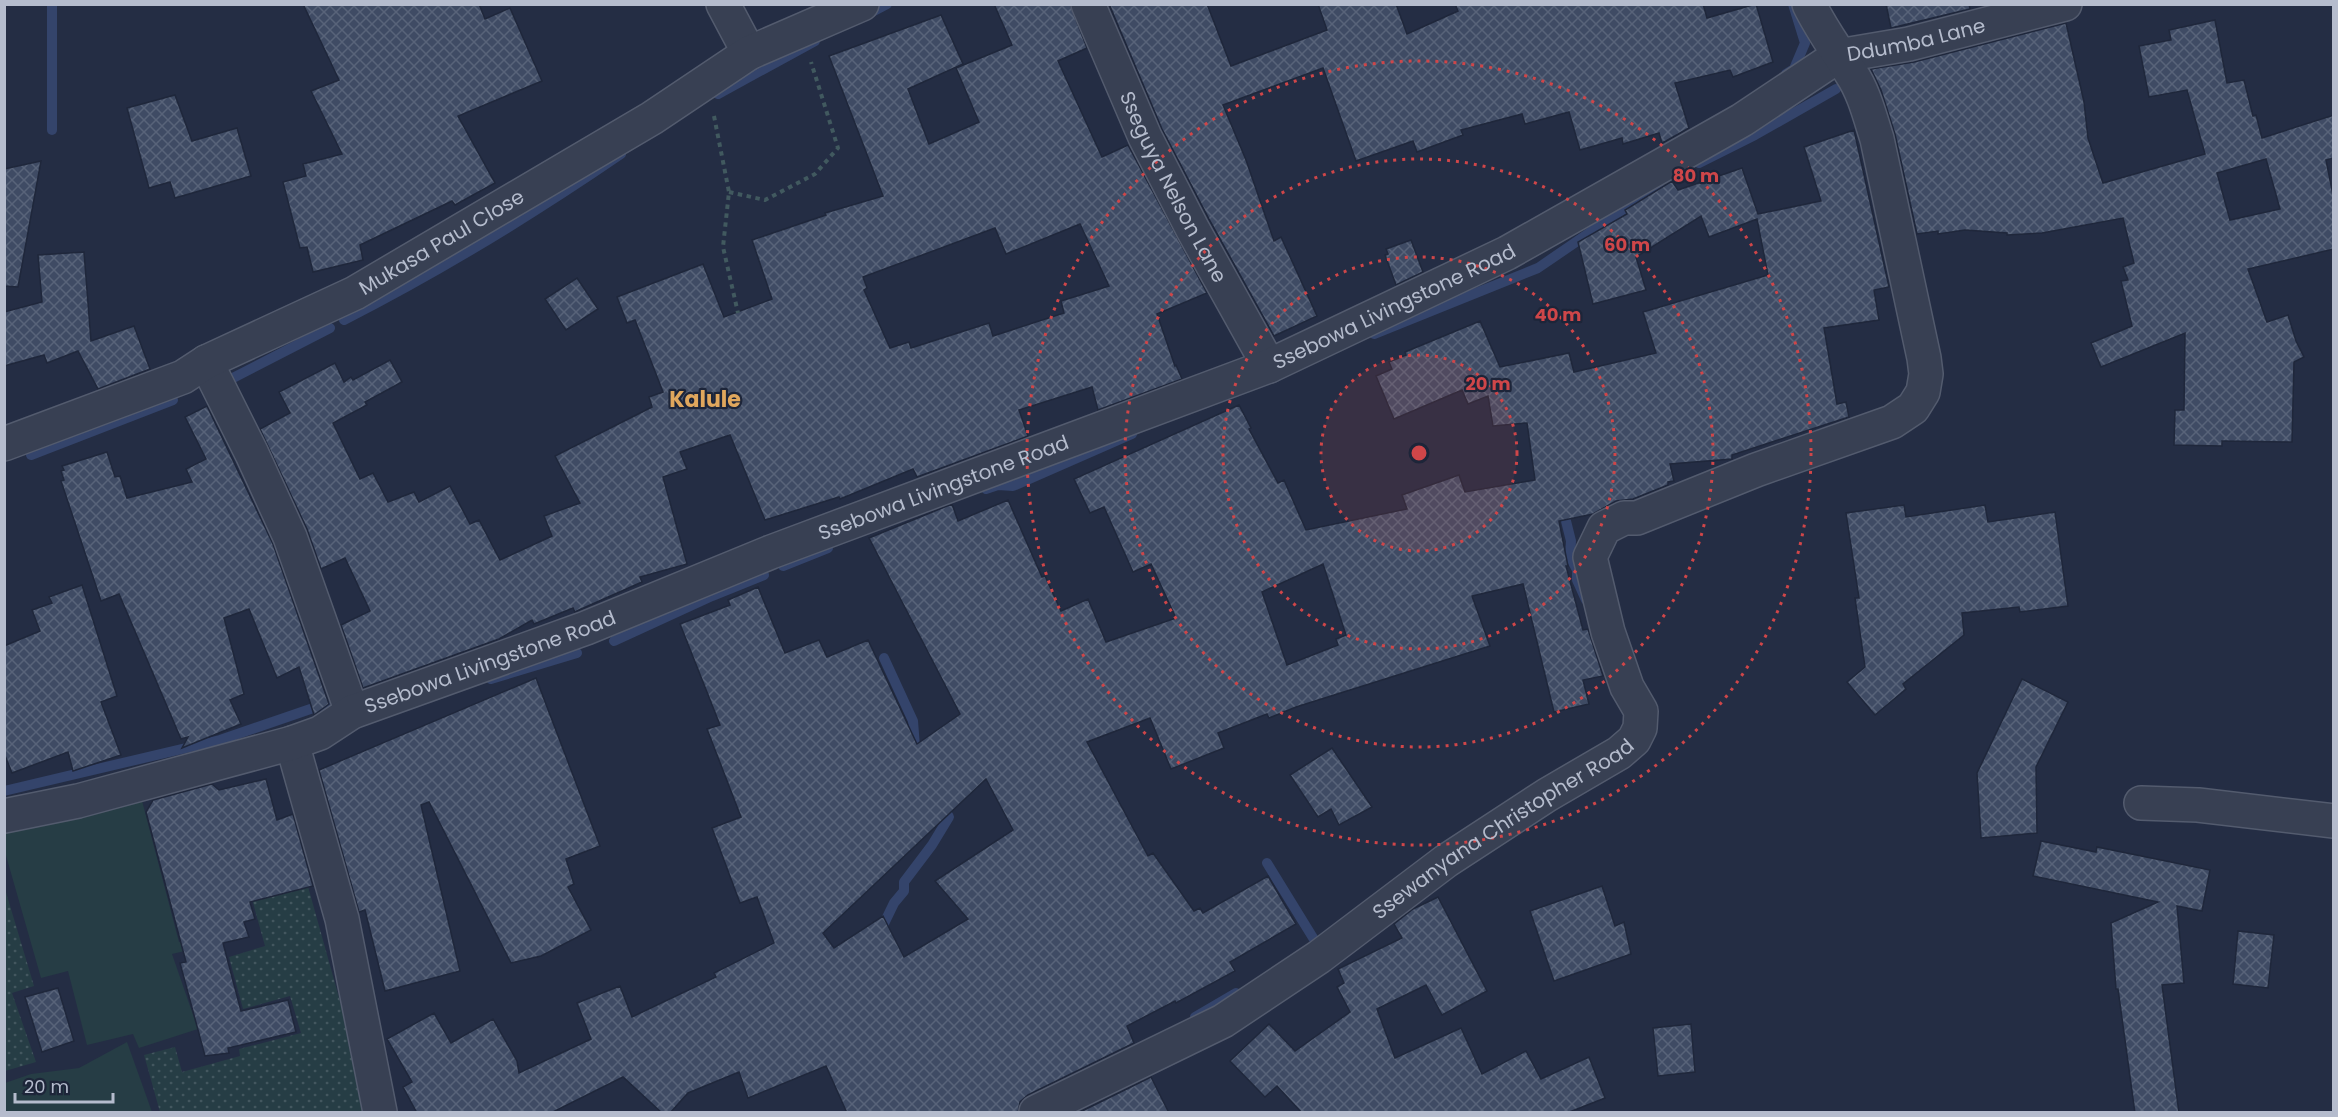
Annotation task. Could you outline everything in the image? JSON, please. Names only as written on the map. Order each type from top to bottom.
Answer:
[{"type":"street","points":[[723,4],[749,53]]},
{"type":"street","name":"Mukasa Paul Close","points":[[4,444],[183,377],[206,362],[355,293],[652,118],[749,53],[862,4]]},
{"type":"street","name":"Sseguya Nelson Lane","points":[[1088,4],[1145,137],[1192,228],[1269,366]]},
{"type":"street","name":"Ssewanyana Christopher Road","points":[[1036,1113],[1223,1021],[1319,957],[1446,861],[1547,795],[1618,753],[1634,740],[1640,728],[1641,711],[1627,687],[1608,632],[1590,556],[1604,528],[1624,518],[1637,518],[1756,470],[1892,422],[1913,408],[1923,392],[1926,374],[1877,139],[1852,74],[1838,56],[1809,4]]},
{"type":"street","name":"Ddumba Lane","points":[[1838,56],[1909,44],[2065,4]]},
{"type":"street","name":"Ssebowa Livingstone Road","points":[[4,816],[78,801],[292,743],[320,733],[352,712],[586,628],[771,552],[1269,366],[1516,248],[1742,120],[1838,56]]},
{"type":"street","points":[[206,362],[290,537],[352,712]]},
{"type":"street","points":[[292,743],[342,919],[380,1113]]},
{"type":"street","points":[[2141,803],[2198,805],[2334,820]]},
{"type":"path","points":[[729,192],[765,200],[815,174],[838,148],[801,30]]},
{"type":"path","points":[[707,83],[729,192],[723,247],[738,313]]},
{"type":"shaded area","points":[[140,793],[179,942],[187,943],[189,950],[172,954],[198,1029],[139,1048],[133,1034],[87,1045],[68,971],[41,978],[5,852],[5,826]]},
{"type":"shaded area","points":[[295,840],[371,1112],[160,1112],[144,1055],[175,1047],[182,1072],[240,1056],[239,1049],[301,1033],[290,996],[243,1009],[229,957],[265,946],[240,856]]},
{"type":"shaded area","points":[[5,889],[34,986],[12,993],[36,1062],[5,1071]]},
{"type":"shaded area","points":[[127,1042],[152,1112],[5,1112],[5,1083],[31,1074],[79,1068]]},
{"type":"building","points":[[303,4],[479,4],[485,19],[510,8],[542,81],[458,116],[495,183],[455,205],[452,201],[360,245],[363,260],[313,272],[307,247],[300,248],[283,182],[306,176],[303,164],[342,154],[311,91],[339,80]]},
{"type":"building","points":[[994,4],[1070,4],[1087,48],[1058,61],[1102,157],[1128,145],[1207,293],[1157,314],[1175,366],[1182,379],[1098,410],[1092,387],[1019,410],[1028,436],[917,477],[913,469],[840,499],[839,497],[765,520],[730,435],[680,452],[687,469],[663,477],[687,564],[640,577],[642,582],[575,612],[573,608],[534,624],[532,620],[499,639],[363,688],[341,625],[370,611],[345,558],[321,569],[307,529],[260,429],[290,413],[279,392],[335,363],[344,382],[351,377],[353,380],[390,360],[402,382],[365,402],[367,405],[333,423],[360,479],[373,473],[388,502],[414,492],[419,502],[450,486],[470,524],[479,520],[500,560],[552,536],[544,516],[580,503],[555,456],[652,407],[649,397],[663,392],[635,320],[627,323],[617,297],[703,264],[724,317],[772,299],[752,240],[826,215],[825,213],[883,196],[829,56],[941,15],[963,64],[908,89],[929,144],[979,122],[956,68],[1012,45]],"holes":[[[1080,224],[1109,286],[1061,301],[1064,313],[993,336],[989,323],[911,348],[909,342],[890,348],[864,290],[867,288],[863,277],[995,228],[1006,254]]]},
{"type":"building","points":[[1109,4],[1207,4],[1231,66],[1327,30],[1318,4],[1396,4],[1407,34],[1458,11],[1455,4],[1703,4],[1707,18],[1756,4],[1773,62],[1733,77],[1730,70],[1675,83],[1689,128],[1662,143],[1659,133],[1623,144],[1622,138],[1580,150],[1569,112],[1525,124],[1522,114],[1461,130],[1463,135],[1417,152],[1413,141],[1356,161],[1323,68],[1223,105],[1246,160],[1274,241],[1281,237],[1317,316],[1274,336],[1162,129]]},
{"type":"building","points":[[1886,4],[1969,4],[1970,9],[1891,28]]},
{"type":"building","points":[[2215,20],[2227,83],[2244,80],[2253,116],[2256,115],[2262,138],[2334,115],[2334,158],[2326,160],[2334,200],[2334,249],[2248,269],[2267,322],[2288,315],[2304,357],[2294,362],[2292,442],[2222,441],[2222,446],[2174,445],[2175,410],[2184,410],[2185,333],[2101,367],[2091,343],[2132,326],[2121,281],[2128,280],[2123,267],[2134,263],[2123,218],[2042,233],[2007,235],[2007,233],[1965,230],[1917,234],[1895,134],[1881,90],[1871,69],[1914,62],[2066,23],[2084,102],[2088,138],[2103,183],[2205,154],[2187,90],[2149,97],[2139,46],[2171,40],[2169,30]],"holes":[[[2266,159],[2280,209],[2230,220],[2217,173]]]},
{"type":"building","points":[[175,95],[192,141],[237,128],[251,176],[175,198],[170,182],[149,188],[127,108]]},
{"type":"building","points":[[1854,130],[1889,287],[1874,290],[1879,320],[1824,328],[1837,404],[1846,402],[1849,417],[1732,455],[1732,459],[1670,464],[1674,481],[1668,482],[1668,485],[1633,499],[1616,501],[1593,514],[1559,521],[1568,566],[1566,566],[1583,630],[1588,629],[1603,676],[1583,680],[1589,704],[1554,712],[1523,584],[1472,596],[1490,646],[1296,707],[1269,718],[1267,714],[1218,733],[1224,748],[1171,769],[1150,718],[1087,742],[1148,856],[1153,853],[1194,911],[1200,908],[1203,913],[1268,876],[1296,924],[1230,962],[1235,971],[1127,1026],[1134,1043],[1028,1095],[1020,1102],[1018,1113],[847,1113],[826,1066],[748,1098],[739,1072],[688,1093],[670,1113],[662,1113],[623,1077],[551,1113],[417,1113],[403,1087],[412,1082],[387,1039],[434,1013],[451,1043],[493,1019],[517,1061],[519,1073],[591,1039],[577,1003],[620,986],[632,1017],[716,977],[714,973],[774,943],[757,897],[740,903],[712,828],[741,817],[707,729],[720,725],[680,624],[730,605],[728,600],[758,587],[785,653],[819,640],[827,657],[868,640],[917,744],[960,714],[869,538],[952,504],[958,521],[1008,500],[1042,577],[1045,576],[1061,611],[1088,599],[1106,642],[1176,618],[1151,564],[1133,572],[1104,507],[1090,513],[1074,479],[1239,405],[1278,483],[1284,480],[1306,530],[1407,509],[1402,495],[1459,475],[1465,492],[1535,480],[1527,423],[1493,426],[1488,396],[1468,404],[1462,390],[1394,419],[1376,376],[1392,369],[1389,362],[1406,355],[1405,352],[1480,321],[1500,367],[1569,353],[1574,372],[1656,353],[1643,312],[1768,275],[1757,219],[1709,237],[1701,216],[1636,257],[1646,290],[1593,304],[1578,242],[1627,214],[1625,210],[1672,181],[1678,190],[1742,168],[1758,214],[1821,201],[1804,147]],"holes":[[[1323,564],[1346,635],[1336,639],[1338,645],[1287,665],[1262,592]],[[986,779],[1013,830],[935,881],[968,919],[904,957],[883,916],[834,948],[823,933]]]},
{"type":"building","points":[[41,161],[18,287],[4,286],[4,169]]},
{"type":"building","points":[[1411,240],[1423,272],[1396,285],[1385,255],[1388,254],[1386,249]]},
{"type":"building","points":[[84,252],[91,341],[134,326],[150,369],[98,389],[78,351],[47,363],[44,355],[4,366],[4,312],[42,302],[38,255]]},
{"type":"building","points":[[577,278],[598,309],[566,330],[545,299]]},
{"type":"building","points":[[207,406],[273,544],[329,704],[314,715],[299,667],[277,678],[249,609],[224,618],[244,694],[230,700],[241,724],[182,748],[188,737],[181,739],[119,594],[101,601],[61,481],[64,480],[61,471],[64,470],[62,466],[107,452],[115,477],[120,476],[127,498],[192,482],[186,469],[206,459],[185,417]]},
{"type":"building","points":[[1904,505],[1906,517],[1985,505],[1988,522],[2055,512],[2068,606],[2020,612],[2019,607],[1962,613],[1964,635],[1903,684],[1906,689],[1875,715],[1847,682],[1865,667],[1855,598],[1859,598],[1846,513]]},
{"type":"building","points":[[82,585],[117,696],[101,702],[121,755],[73,771],[68,752],[12,773],[4,753],[4,646],[40,631],[32,610],[52,603],[49,597]]},
{"type":"building","points":[[536,678],[600,846],[566,859],[574,884],[568,887],[591,930],[541,956],[511,963],[429,802],[421,805],[460,971],[385,991],[365,910],[359,912],[319,770]]},
{"type":"building","points":[[2022,679],[2068,702],[2036,767],[2037,833],[1981,838],[1977,773]]},
{"type":"building","points":[[1332,748],[1372,807],[1339,825],[1331,809],[1318,817],[1290,775]]},
{"type":"building","points":[[266,779],[277,820],[293,814],[313,886],[250,902],[255,919],[244,922],[249,937],[223,943],[241,1011],[288,1000],[296,1032],[228,1048],[229,1053],[205,1056],[180,963],[186,962],[146,812],[153,800],[212,784],[219,790]]},
{"type":"building","points":[[2041,841],[2096,852],[2097,847],[2210,870],[2202,911],[2177,906],[2184,983],[2162,985],[2179,1113],[2135,1113],[2118,989],[2116,989],[2111,923],[2158,902],[2033,876]]},
{"type":"building","points":[[1602,886],[1615,926],[1624,922],[1631,954],[1554,981],[1530,911]]},
{"type":"building","points":[[1438,897],[1487,991],[1442,1015],[1426,985],[1377,1009],[1395,1058],[1461,1028],[1482,1074],[1526,1051],[1541,1079],[1589,1057],[1605,1098],[1567,1113],[1302,1113],[1277,1086],[1265,1097],[1230,1061],[1269,1024],[1295,1051],[1350,1012],[1337,987],[1344,983],[1338,969],[1402,938],[1394,924],[1413,909]]},
{"type":"building","points":[[2238,931],[2274,935],[2268,988],[2233,984]]},
{"type":"building","points":[[58,988],[74,1041],[42,1052],[25,997]]},
{"type":"building","points":[[1691,1024],[1695,1072],[1658,1076],[1653,1028]]},
{"type":"building","points":[[1151,1077],[1169,1113],[1078,1113]]},
{"type":"waterway","points":[[52,4],[52,130]]},
{"type":"waterway","points":[[866,15],[887,4]]},
{"type":"waterway","points":[[1786,74],[1794,69],[1805,43],[1793,4]]},
{"type":"waterway","points":[[718,94],[815,41]]},
{"type":"waterway","points":[[1699,163],[1755,135],[1836,89]]},
{"type":"waterway","points":[[344,320],[485,242],[621,154]]},
{"type":"waterway","points":[[1374,334],[1538,268],[1659,185]]},
{"type":"waterway","points":[[229,380],[330,328]]},
{"type":"waterway","points":[[31,455],[173,400]]},
{"type":"waterway","points":[[986,489],[998,485],[1013,486],[1132,434]]},
{"type":"waterway","points":[[1566,521],[1571,541],[1570,557],[1577,570],[1577,580],[1586,600]]},
{"type":"waterway","points":[[783,566],[828,548]]},
{"type":"waterway","points":[[614,641],[764,575]]},
{"type":"waterway","points":[[491,679],[577,653]]},
{"type":"waterway","points":[[884,658],[913,721],[915,747]]},
{"type":"waterway","points":[[4,791],[220,740],[325,704]]},
{"type":"waterway","points":[[879,934],[894,903],[904,891],[904,882],[932,845],[949,817],[942,805]]},
{"type":"waterway","points":[[1267,863],[1315,941]]},
{"type":"waterway","points":[[1195,1017],[1236,993]]},
{"type":"district","name":"Kalule","points":[[705,399]]}]
